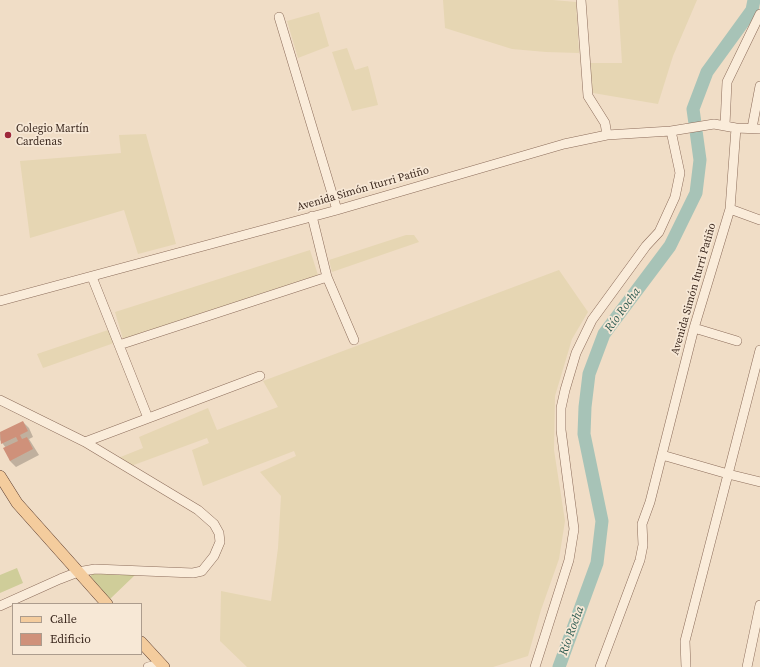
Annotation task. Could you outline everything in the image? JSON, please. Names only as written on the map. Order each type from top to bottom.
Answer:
[{"type":"main road","points":[[0,476],[17,503],[106,603]]},
{"type":"main road","points":[[142,643],[163,665]]},
{"type":"street","points":[[581,0],[588,96],[605,124],[607,135]]},
{"type":"street","points":[[725,125],[727,82],[760,14]]},
{"type":"street","points":[[279,17],[337,210]]},
{"type":"street","points":[[756,129],[760,86]]},
{"type":"street","name":"Avenida Simón Iturri Patiño","points":[[0,301],[337,210],[564,144],[607,135],[671,131],[714,124],[736,128],[756,129]]},
{"type":"street","name":"Avenida Simón Iturri Patiño","points":[[600,667],[640,560],[643,545],[642,524],[650,502],[694,328],[730,209],[736,128]]},
{"type":"street","points":[[535,667],[569,560],[574,530],[561,430],[561,408],[565,390],[576,353],[592,320],[646,246],[659,232],[675,198],[680,173],[671,131]]},
{"type":"street","points":[[730,209],[760,220]]},
{"type":"street","points":[[312,216],[327,277],[354,340]]},
{"type":"street","points":[[92,277],[148,418]]},
{"type":"street","points":[[119,344],[327,277]]},
{"type":"street","points":[[694,328],[737,341]]},
{"type":"street","points":[[686,667],[686,641],[760,350]]},
{"type":"street","points":[[85,442],[260,376]]},
{"type":"street","points":[[0,400],[85,442],[198,510],[214,524],[220,533],[220,542],[214,556],[202,571],[95,569],[78,572],[0,606]]},
{"type":"street","points":[[662,454],[760,482]]},
{"type":"street","points":[[747,667],[760,605]]},
{"type":"street","points":[[148,667],[163,665]]},
{"type":"shaded area","points":[[443,0],[553,0],[576,2],[579,53],[512,49],[445,28]]},
{"type":"shaded area","points":[[618,0],[697,0],[673,56],[658,104],[593,93],[589,63],[622,63]]},
{"type":"shaded area","points":[[319,12],[329,46],[298,58],[287,21]]},
{"type":"shaded area","points":[[347,48],[355,70],[368,66],[378,105],[352,111],[332,52]]},
{"type":"shaded area","points":[[146,134],[176,244],[138,254],[124,210],[30,238],[20,161],[121,153],[119,135]]},
{"type":"shaded area","points":[[406,235],[414,235],[419,242],[332,272],[329,260]]},
{"type":"shaded area","points":[[310,250],[318,275],[123,339],[115,312]]},
{"type":"shaded area","points":[[559,270],[588,312],[572,339],[555,396],[554,450],[565,521],[559,559],[541,610],[528,656],[493,667],[247,667],[220,641],[221,591],[271,601],[278,548],[281,496],[260,472],[296,456],[294,451],[203,486],[192,450],[209,443],[207,438],[131,466],[118,458],[143,448],[139,437],[208,408],[217,430],[278,407],[263,381]]},
{"type":"shaded area","points":[[111,329],[114,343],[43,368],[37,354]]},
{"type":"shaded area","points":[[17,568],[23,583],[0,593],[0,575]]},
{"type":"shaded area","points":[[93,574],[135,575],[110,599],[90,576]]},
{"type":"building","points":[[23,421],[28,431],[20,435],[22,439],[27,437],[33,449],[10,461],[3,448],[18,441],[16,437],[1,444],[0,432]]},
{"type":"waterway","name":"Río Rocha","points":[[559,667],[597,563],[602,521],[584,434],[585,407],[589,374],[604,334],[670,246],[696,193],[700,160],[693,109],[707,72],[752,10],[754,0]]},
{"type":"place","name":"Colegio Martín Cardenas","points":[[8,135]]}]
